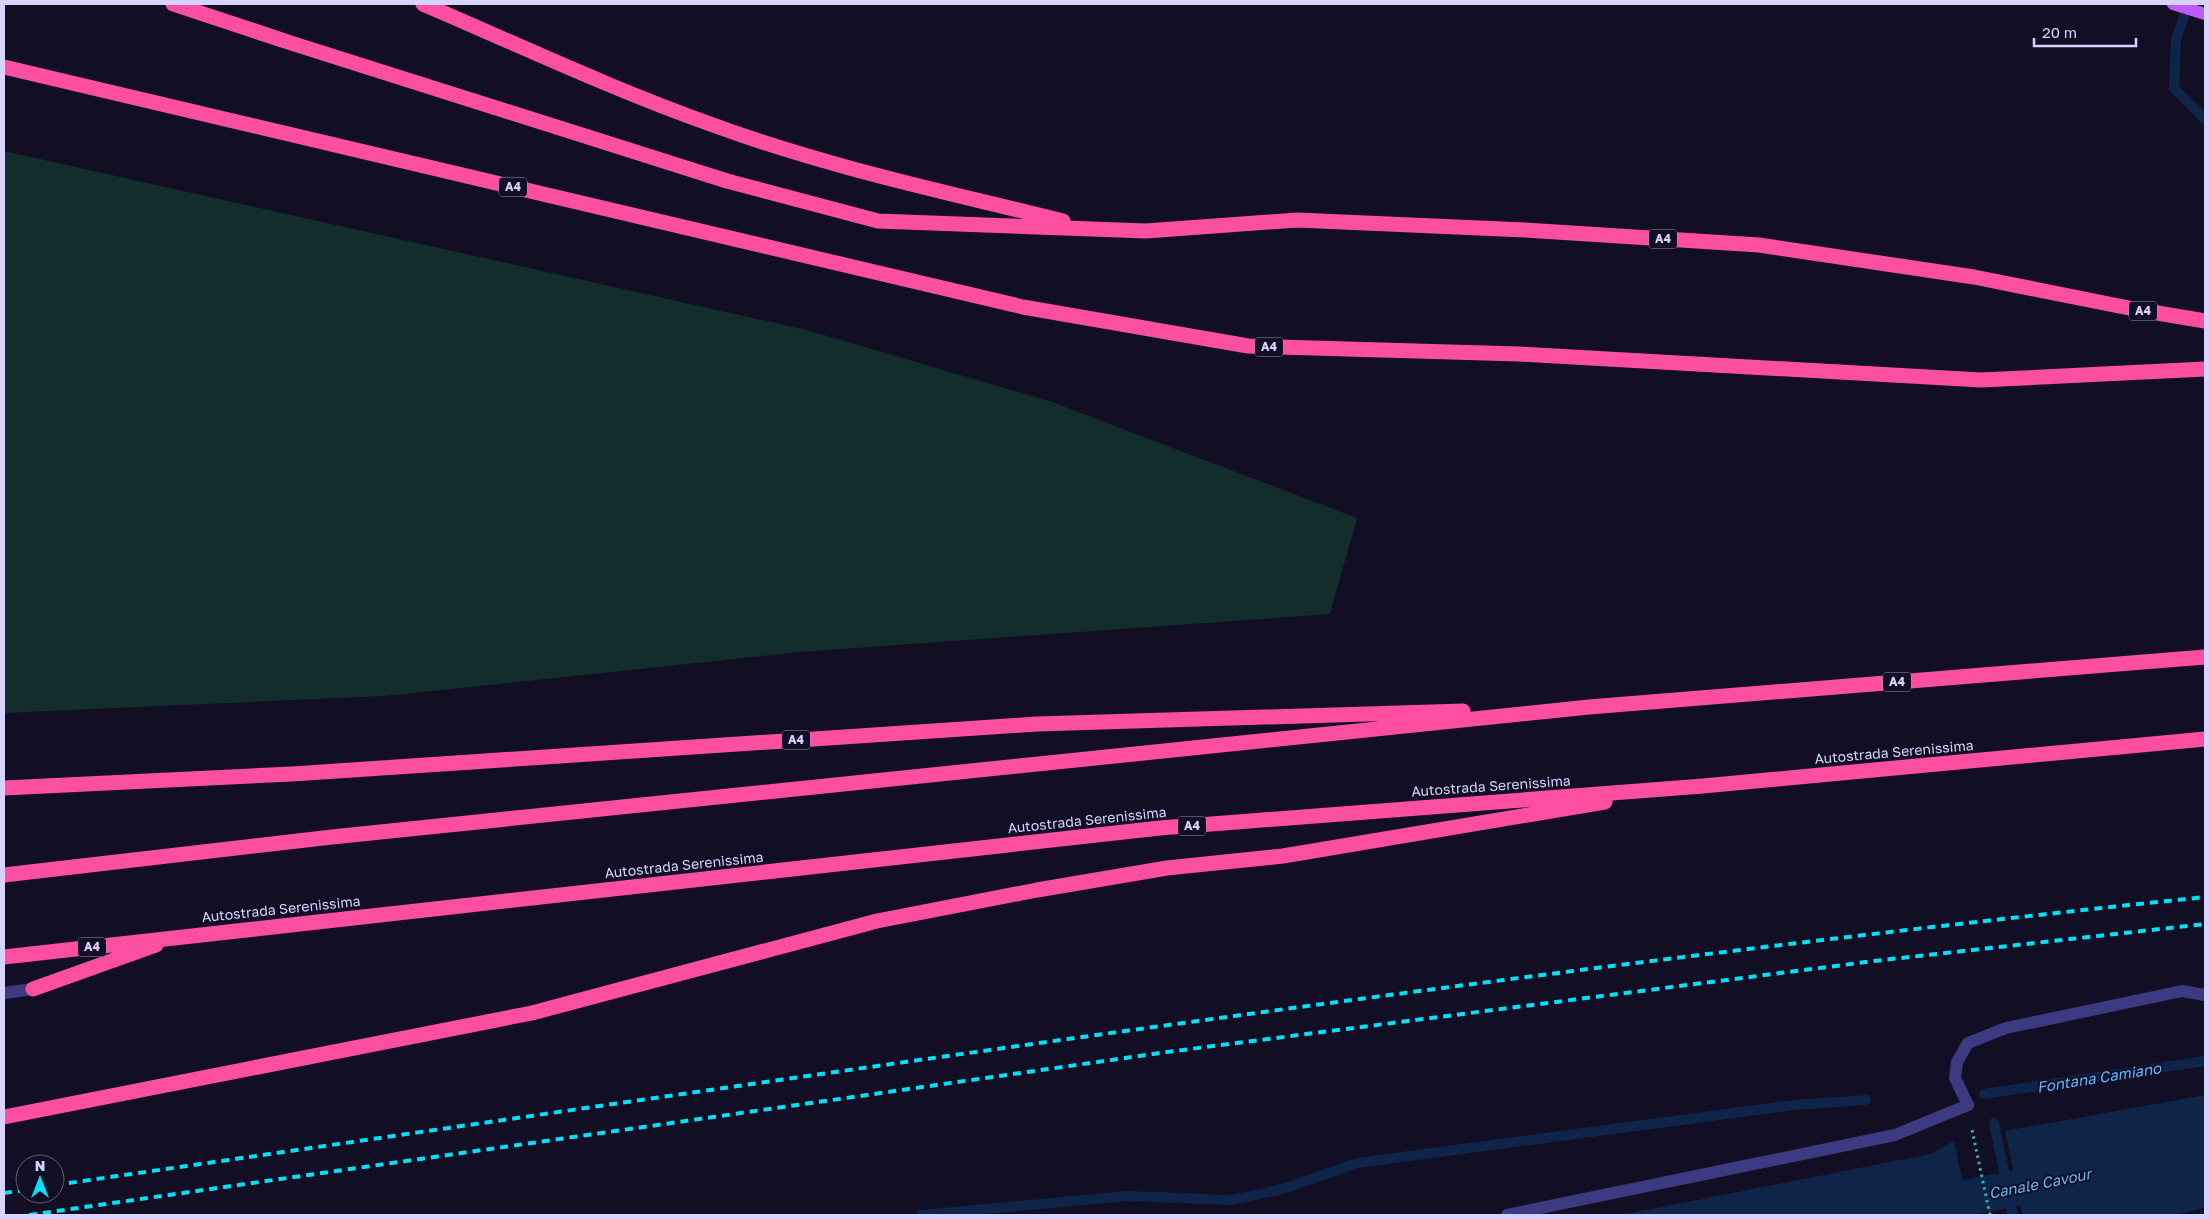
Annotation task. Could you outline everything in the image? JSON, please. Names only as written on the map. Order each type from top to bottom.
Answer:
[{"type":"highway","points":[[173,4],[290,43],[726,180],[878,221],[1094,229]]},
{"type":"highway","name":"A4","points":[[423,4],[713,126],[880,177],[1094,229],[1146,231],[1297,220],[1525,230],[1759,245],[1974,277],[2134,309],[2205,320]]},
{"type":"highway","name":"A4","points":[[4,66],[1023,307],[1248,346],[1519,354],[1981,380],[2205,369]]},
{"type":"highway","name":"A4","points":[[4,875],[342,836],[1589,707],[2205,657]]},
{"type":"highway","name":"A4","points":[[4,788],[292,774],[1037,724],[1589,707]]},
{"type":"highway","name":"Autostrada Serenissima","points":[[4,957],[1160,828],[1703,786],[2205,739]]},
{"type":"highway","points":[[10,1116],[532,1013],[877,921],[1037,890],[1167,868],[1283,856],[1703,786]]},
{"type":"highway","points":[[33,989],[181,936]]},
{"type":"main road","points":[[2173,4],[2203,13]]},
{"type":"street","points":[[4,993],[33,989]]},
{"type":"street","points":[[1507,1215],[1894,1135],[1968,1105],[1955,1078],[1956,1062],[1968,1043],[2006,1028],[2182,991],[2205,996]]},
{"type":"path","points":[[1972,1128],[1990,1215]]},
{"type":"green space","points":[[4,151],[807,330],[1052,402],[1357,518],[1330,614],[799,652],[385,696],[4,713]]},
{"type":"water","points":[[2205,1095],[2205,1208],[2174,1215],[2022,1215],[2005,1131]]},
{"type":"water","points":[[1954,1141],[1970,1215],[1621,1215],[1930,1154]]},
{"type":"pier","points":[[2005,1129],[2022,1215],[2020,1215],[2003,1132]]},
{"type":"waterway","name":"Fontana Camiano","points":[[2188,4],[2176,40],[2174,88],[2205,119]]},
{"type":"waterway","name":"Fontana Camiano","points":[[1984,1094],[2205,1061]]},
{"type":"waterway","points":[[921,1215],[1128,1196],[1233,1200],[1286,1188],[1357,1163],[1794,1105],[1866,1100]]},
{"type":"waterway","name":"Fontana Camiano","points":[[1994,1123],[2013,1215]]},
{"type":"waterway","name":"Canale Cavour","points":[[1875,1215],[2065,1179]]},
{"type":"railway","points":[[65,1184],[1129,1030],[1666,959],[2205,897]]},
{"type":"railway","points":[[29,1215],[1167,1052],[1874,961],[2205,924]]},
{"type":"railway","points":[[4,1193],[15,1191]]}]
